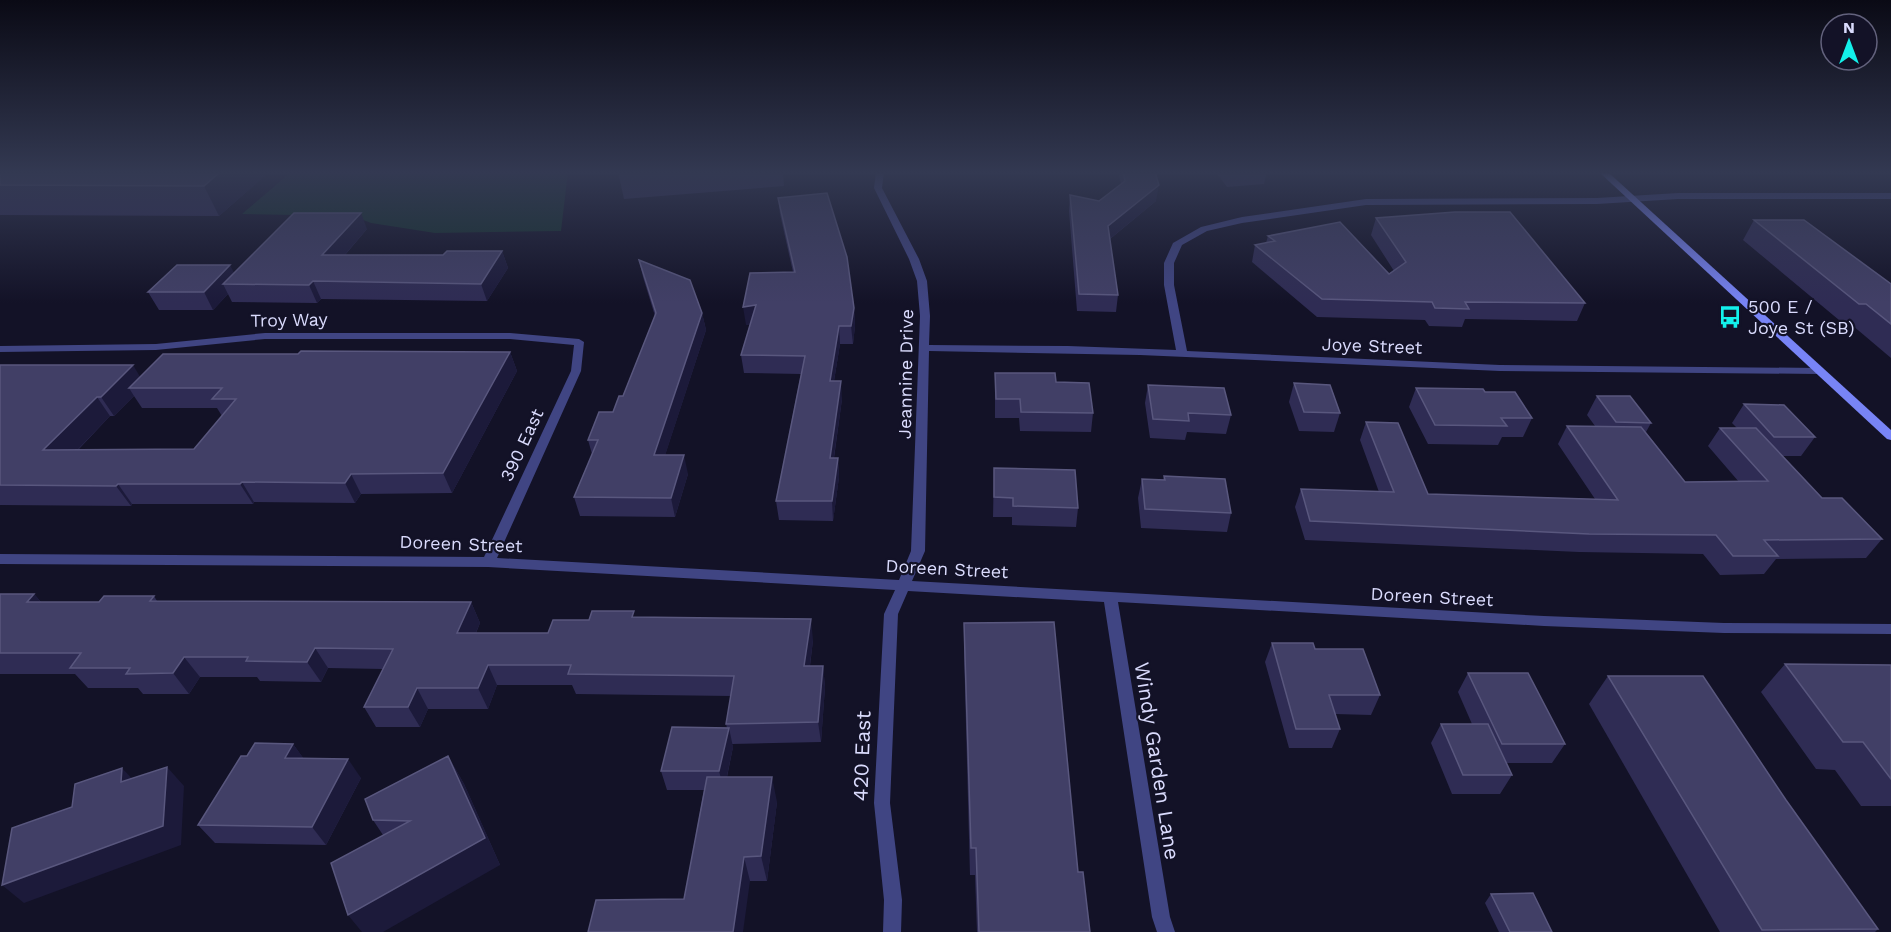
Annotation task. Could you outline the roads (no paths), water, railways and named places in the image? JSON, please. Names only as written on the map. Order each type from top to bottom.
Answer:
[{"type":"street","name":"Jeannine Drive","points":[[892,215],[914,259],[922,281],[925,316],[918,551],[905,585]]},
{"type":"street","points":[[1182,354],[1169,285],[1169,263],[1178,243],[1204,229],[1267,215]]},
{"type":"street","points":[[1650,215],[1891,436]]},
{"type":"street","name":"Troy Way","points":[[0,348],[156,347],[265,336],[510,336],[579,342]]},
{"type":"street","name":"390 East","points":[[488,562],[576,370],[579,342]]},
{"type":"street","name":"Joye Street","points":[[924,348],[974,347],[1182,354],[1511,368],[1818,370]]},
{"type":"street","name":"Doreen Street","points":[[0,559],[488,562],[1544,621],[1724,628],[1891,629]]},
{"type":"street","name":"420 East","points":[[892,932],[893,900],[882,803],[891,614],[905,585]]},
{"type":"street","name":"Windy Garden Lane","points":[[1110,597],[1161,917],[1166,932]]},
{"type":"place","name":"500 E / Joye St (SB)","points":[[1730,317]]}]
